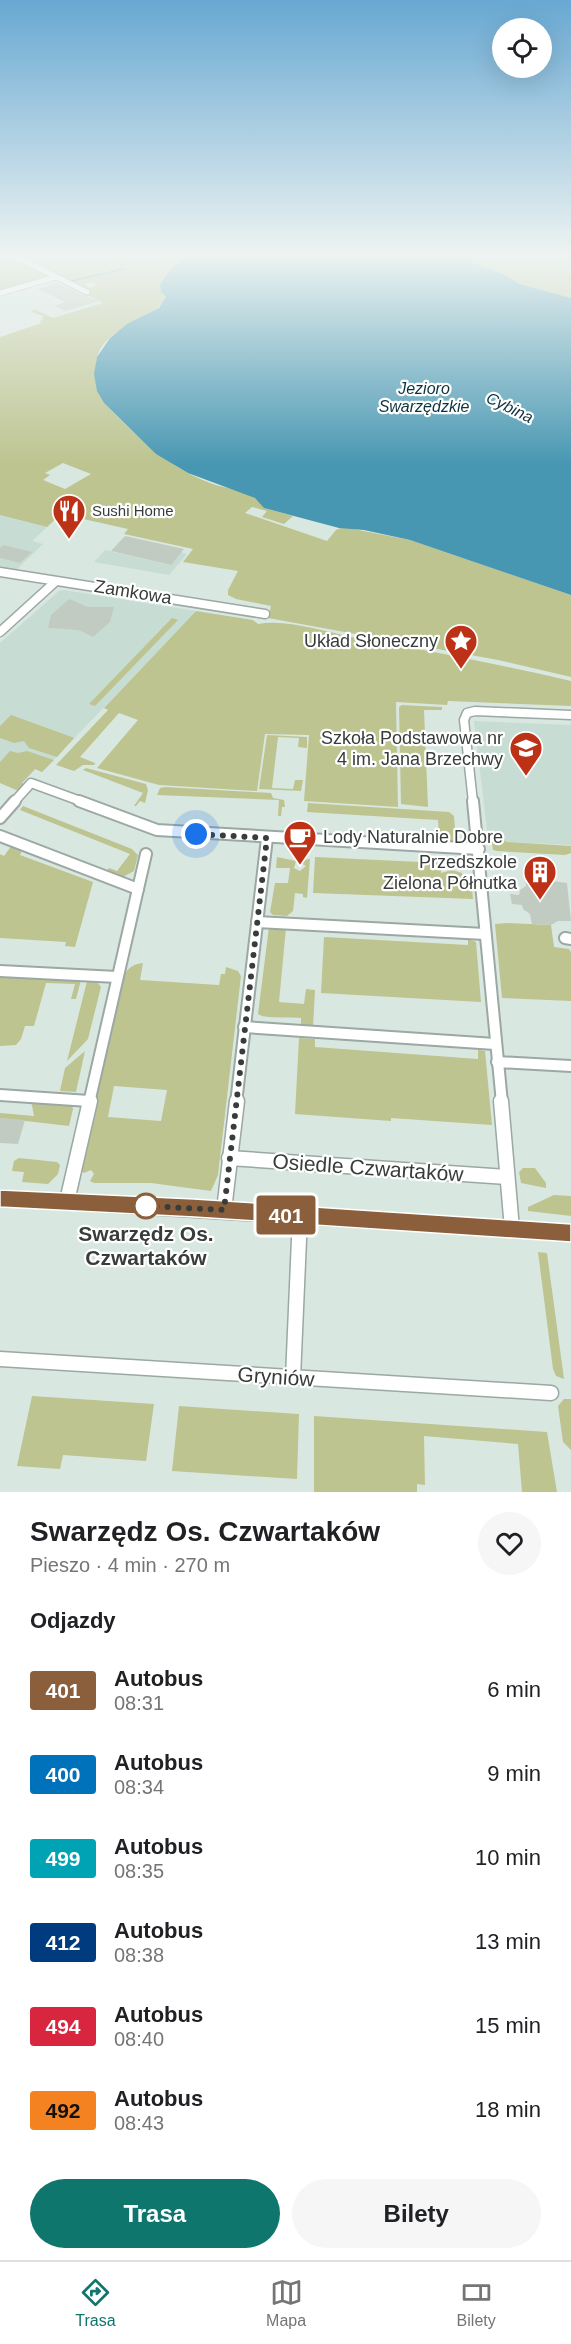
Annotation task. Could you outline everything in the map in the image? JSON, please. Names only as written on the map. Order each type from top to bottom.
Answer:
[{"type":"street","name":"Zamkowa","points":[[0,572],[266,614]]},
{"type":"street","points":[[0,632],[55,582]]},
{"type":"street","points":[[512,1229],[479,849],[464,720],[467,713],[475,711],[571,715]]},
{"type":"street","points":[[0,818],[32,783],[152,830],[479,849]]},
{"type":"street","points":[[0,836],[138,889]]},
{"type":"street","points":[[224,1210],[267,838]]},
{"type":"street","points":[[67,1201],[146,854]]},
{"type":"street","points":[[257,922],[485,934]]},
{"type":"street","points":[[0,971],[117,977]]},
{"type":"street","points":[[244,1027],[495,1044]]},
{"type":"street","points":[[497,1062],[571,1066]]},
{"type":"street","points":[[0,1095],[89,1101]]},
{"type":"street","name":"Osiedle Czwartaków","points":[[230,1158],[507,1178]]},
{"type":"street","points":[[0,1198],[571,1233]]},
{"type":"street","points":[[293,1378],[300,1216]]},
{"type":"street","name":"Gryniów","points":[[0,1359],[551,1393]]},
{"type":"shaded area","points":[[0,515],[47,527],[32,541],[43,544],[15,571],[0,568]]},
{"type":"shaded area","points":[[105,550],[170,565],[181,552],[187,554],[169,575],[94,562]]},
{"type":"shaded area","points":[[59,591],[196,611],[42,772],[35,769],[23,782],[0,773],[0,643]]},
{"type":"shaded area","name":"Szkoła Podstawowa nr 4 im. Jana Brzechwy","points":[[474,721],[571,725],[571,845],[507,842],[487,830]]},
{"type":"green space","points":[[37,325],[130,325],[111,336],[102,347],[97,361],[97,379],[106,405],[154,450],[194,476],[248,494],[260,502],[264,508],[293,516],[284,524],[262,517],[267,511],[252,507],[245,513],[327,541],[336,530],[343,527],[410,540],[571,595],[571,677],[498,660],[268,618],[271,606],[236,599],[228,595],[228,590],[238,571],[183,562],[193,549],[124,534],[128,529],[61,514],[47,527],[0,515],[0,337]],"holes":[[[63,463],[91,474],[65,489],[43,480],[50,475],[45,473]]]},
{"type":"green space","points":[[196,611],[253,620],[258,624],[280,623],[304,626],[571,681],[571,706],[448,701],[447,705],[396,702],[398,807],[304,801],[309,735],[265,734],[257,791],[159,785],[97,768],[138,720],[119,713],[80,757],[95,763],[94,765],[83,765],[74,771],[56,765],[108,710],[104,708]]},
{"type":"green space","points":[[172,618],[178,620],[95,706],[89,704]]},
{"type":"green space","points":[[402,705],[442,707],[442,710],[424,710],[428,807],[401,804],[399,707]]},
{"type":"green space","points":[[11,715],[74,738],[57,757],[29,748],[24,741],[14,743],[0,738],[0,726]]},
{"type":"green space","points":[[267,735],[307,737],[307,748],[298,747],[299,738],[278,737],[272,788],[293,789],[295,780],[303,780],[301,791],[259,789]]},
{"type":"green space","points":[[10,751],[18,753],[27,751],[54,760],[42,772],[35,769],[22,783],[27,785],[21,792],[0,783],[0,762]]},
{"type":"green space","points":[[86,768],[146,784],[148,790],[145,803],[140,801],[134,806],[143,793],[83,770]]},
{"type":"green space","points":[[160,788],[271,793],[273,798],[284,800],[285,807],[282,807],[281,816],[278,816],[279,800],[157,795]]},
{"type":"green space","points":[[308,803],[449,812],[454,816],[456,843],[428,841],[428,835],[439,835],[438,820],[307,812]]},
{"type":"green space","points":[[23,806],[132,849],[138,855],[134,871],[121,878],[105,873],[109,868],[117,871],[130,854],[20,810]]},
{"type":"green space","points":[[487,830],[507,842],[571,846],[571,853],[565,855],[493,850],[491,835]]},
{"type":"green space","points":[[12,845],[23,848],[20,855],[93,882],[75,947],[65,946],[66,942],[0,938],[0,854],[4,856]]},
{"type":"green space","points":[[277,857],[296,861],[294,868],[300,871],[306,866],[299,862],[310,859],[307,898],[303,897],[303,894],[295,893],[293,911],[287,916],[273,915],[270,912],[275,883],[288,883],[290,868],[276,868]]},
{"type":"green space","points":[[315,857],[441,863],[441,873],[452,870],[462,873],[462,879],[471,879],[473,899],[313,893]]},
{"type":"green space","points":[[495,924],[551,925],[554,947],[569,949],[571,952],[571,1001],[502,998]]},
{"type":"green space","points":[[269,927],[286,928],[279,1002],[304,1004],[306,989],[315,990],[313,1027],[301,1026],[301,1018],[258,1014]]},
{"type":"green space","points":[[324,937],[468,945],[468,939],[476,942],[481,1002],[321,993]]},
{"type":"green space","points":[[143,963],[140,980],[219,985],[221,974],[225,974],[226,967],[238,971],[241,976],[218,1175],[211,1191],[151,1183],[94,1183],[90,1181],[94,1174],[91,1170],[84,1173],[81,1170],[116,998],[127,970]],"holes":[[[114,1086],[167,1090],[161,1121],[108,1117]]]},
{"type":"green space","points":[[0,976],[81,980],[76,999],[71,999],[75,984],[46,983],[34,1026],[25,1026],[21,1039],[16,1045],[0,1046]]},
{"type":"green space","points":[[87,981],[98,983],[101,987],[88,1039],[67,1061]]},
{"type":"green space","points":[[299,1038],[315,1039],[315,1047],[478,1059],[478,1050],[485,1051],[492,1125],[295,1114]]},
{"type":"green space","points":[[85,1051],[76,1092],[60,1091],[65,1068]]},
{"type":"green space","points":[[31,1100],[72,1104],[69,1126],[0,1118],[0,1113],[34,1116]]},
{"type":"green space","points":[[19,1158],[57,1162],[60,1165],[58,1174],[48,1184],[22,1182],[24,1172],[12,1171],[14,1161]]},
{"type":"green space","points":[[523,1168],[535,1168],[546,1183],[546,1188],[521,1183],[519,1172]]},
{"type":"green space","points":[[554,1195],[571,1196],[571,1216],[528,1211],[528,1207]]},
{"type":"green space","points":[[538,1252],[547,1253],[564,1379],[556,1376],[553,1369]]},
{"type":"green space","points":[[32,1396],[154,1404],[146,1461],[63,1455],[60,1469],[17,1466]]},
{"type":"green space","points":[[564,1399],[571,1399],[571,1450],[563,1442],[558,1406]]},
{"type":"green space","points":[[179,1406],[299,1414],[297,1479],[172,1471]]},
{"type":"green space","points":[[314,1416],[547,1432],[557,1492],[522,1492],[518,1444],[424,1436],[425,1485],[417,1484],[417,1492],[314,1492]]},
{"type":"water","name":"Jezioro Swarzędzkie","points":[[126,325],[571,325],[571,595],[410,540],[364,530],[339,528],[264,508],[255,498],[188,473],[156,454],[104,403],[97,391],[94,374],[97,357],[110,338]]},
{"type":"building","points":[[125,536],[184,549],[171,565],[111,551]]},
{"type":"building","points":[[3,545],[32,552],[20,563],[0,558],[0,548]]},
{"type":"building","points":[[69,599],[88,607],[114,607],[110,622],[93,637],[79,630],[48,628],[51,615]]},
{"type":"building","name":"Przedszkole Zielona Półnutka","points":[[525,877],[567,883],[571,921],[558,921],[551,925],[532,924],[530,914],[523,909],[522,905],[512,904],[510,894],[519,895],[520,890],[526,886]]},
{"type":"building","points":[[0,1118],[25,1120],[18,1144],[0,1143]]},
{"type":"bus line","name":"401","points":[[0,1198],[194,1208],[571,1233]]},
{"type":"place","name":"Sushi Home","points":[[69,540]]},
{"type":"place","name":"Układ Słoneczny","points":[[461,670]]},
{"type":"place","name":"Szkoła Podstawowa nr 4 im. Jana Brzechwy","points":[[526,777]]},
{"type":"place","name":"Lody Naturalnie Dobre","points":[[300,866]]},
{"type":"place","name":"Przedszkole Zielona Półnutka","points":[[540,901]]},
{"type":"place","name":"Swarzędz Os. Czwartaków","points":[[146,1206]]},
{"type":"route","points":[[146,1206],[224,1210],[267,838],[196,834]]},
{"type":"water label","name":"Cybina","points":[[510,407]]}]
